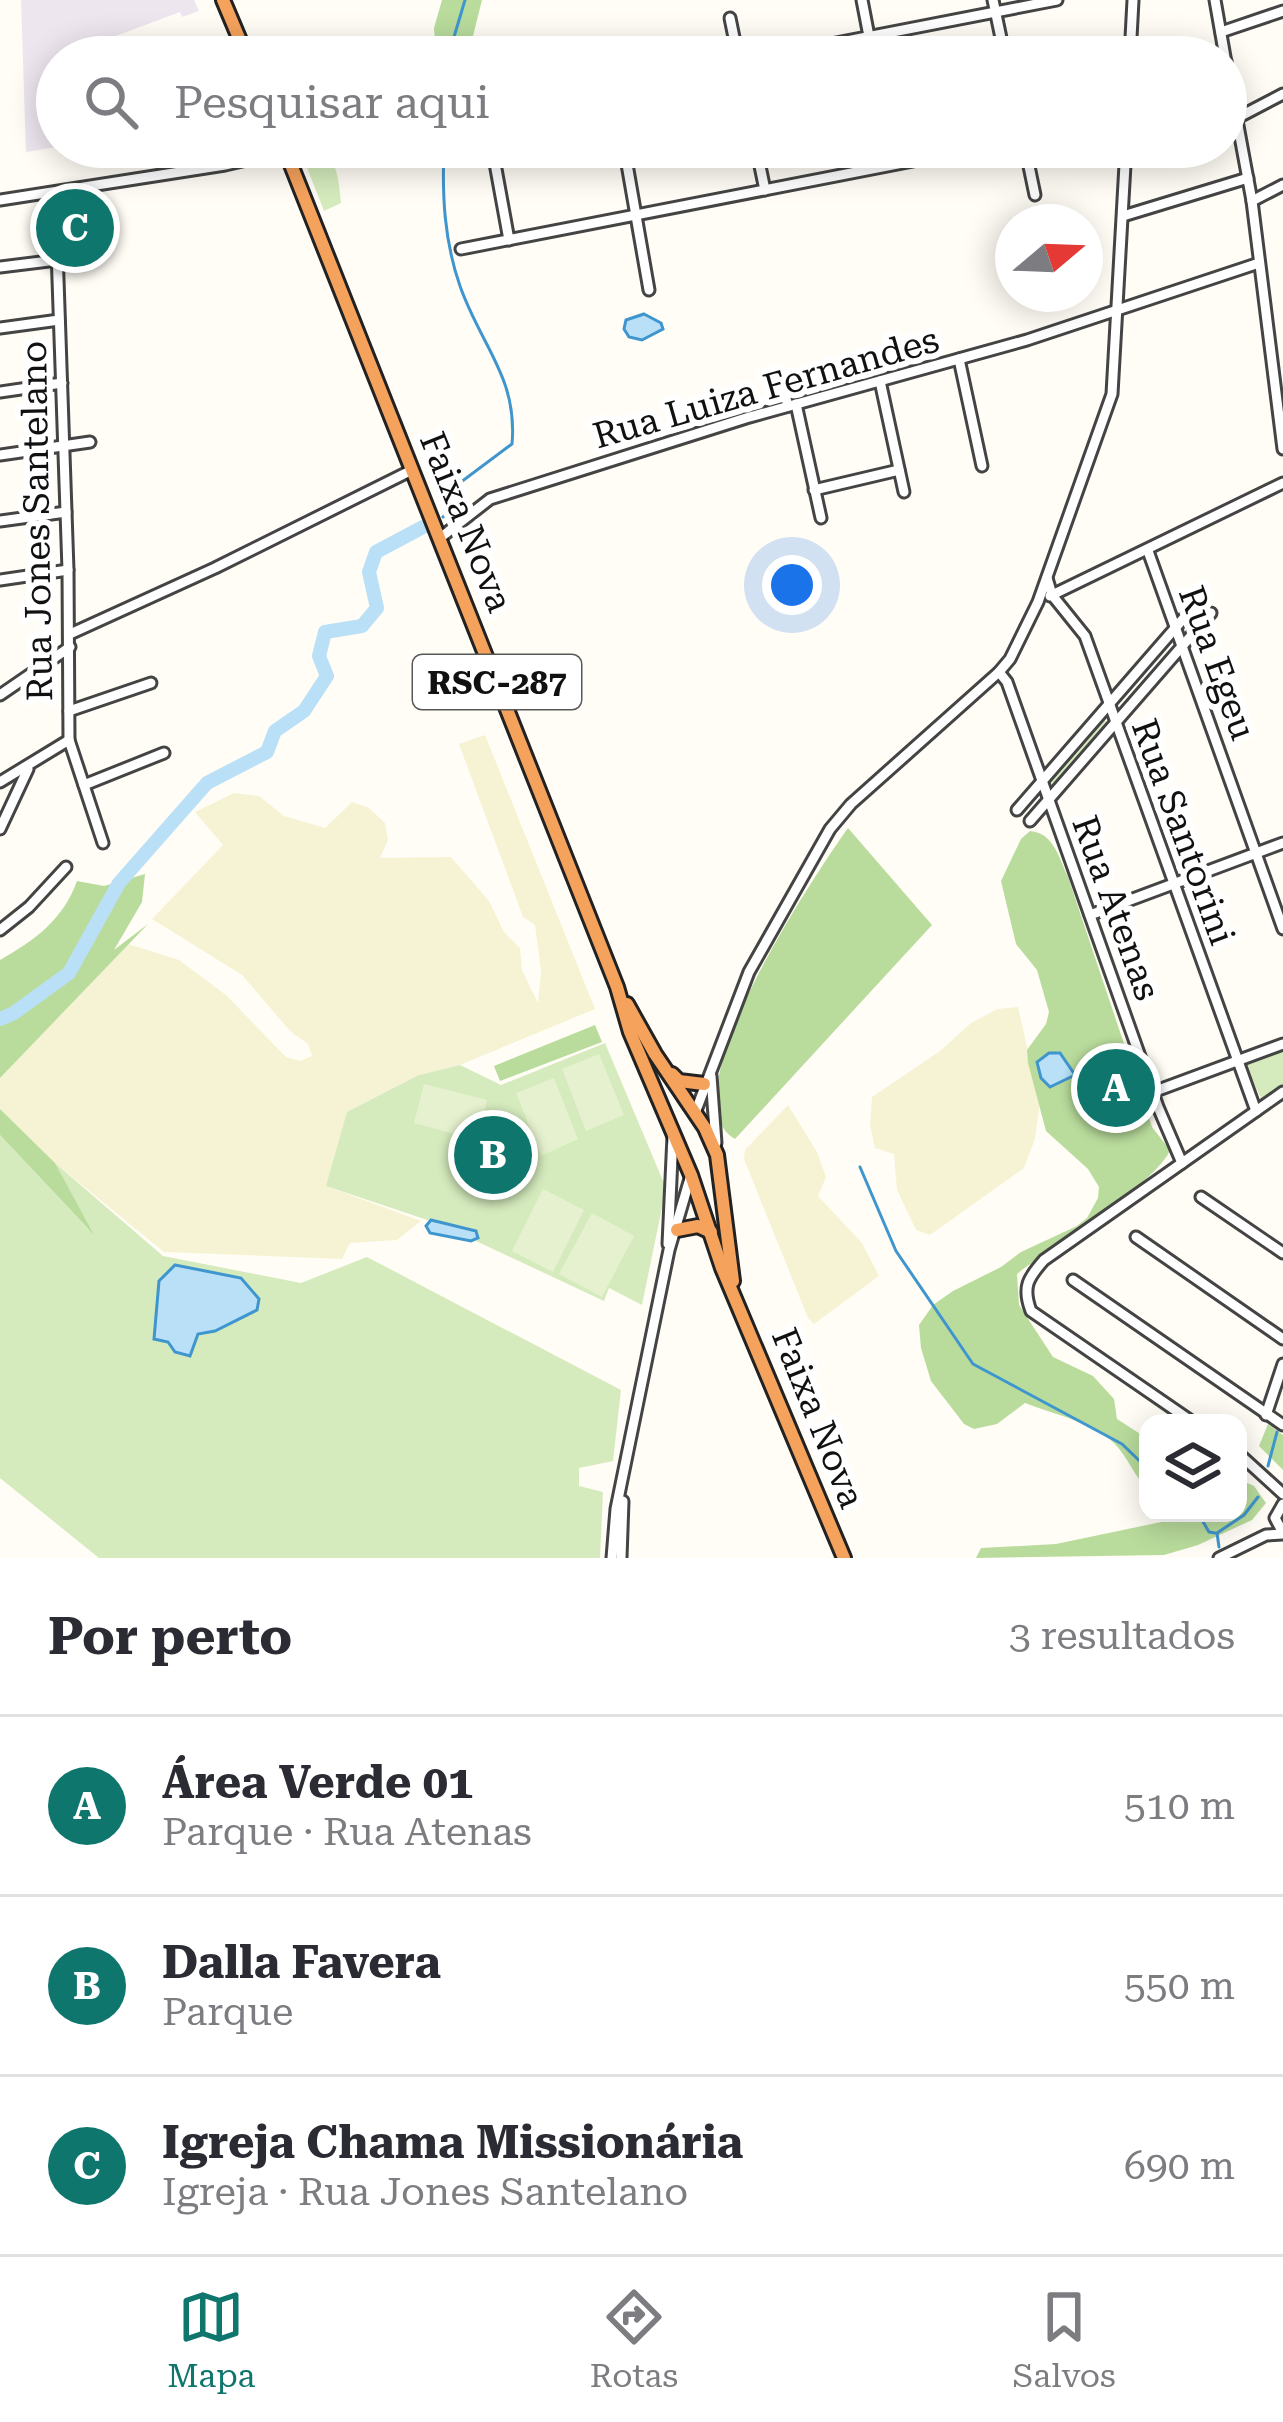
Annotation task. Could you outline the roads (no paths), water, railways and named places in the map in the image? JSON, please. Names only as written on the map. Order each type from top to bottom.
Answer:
[{"type":"highway","points":[[224,1],[238,36]]},
{"type":"highway","name":"Faixa Nova","points":[[293,168],[617,987],[630,1032],[691,1174],[736,1300],[844,1558]]},
{"type":"highway","name":"Faixa Nova","points":[[617,987],[717,1156],[736,1300]]},
{"type":"highway","points":[[666,1070],[680,1081],[707,1077]]},
{"type":"highway","points":[[674,1135],[694,1113]]},
{"type":"highway","points":[[691,1174],[717,1156]]},
{"type":"highway","points":[[677,1230],[698,1226],[711,1232]]},
{"type":"street","points":[[862,0],[869,36]]},
{"type":"street","points":[[873,36],[995,6],[1057,0]]},
{"type":"street","points":[[1131,36],[1133,0]]},
{"type":"street","points":[[1215,0],[1222,36]]},
{"type":"street","points":[[995,6],[1001,36]]},
{"type":"street","points":[[1221,32],[1283,10]]},
{"type":"street","points":[[730,18],[734,36]]},
{"type":"street","points":[[1247,113],[1283,94]]},
{"type":"street","points":[[0,200],[207,168]]},
{"type":"street","points":[[495,168],[509,240]]},
{"type":"street","points":[[628,168],[649,290]]},
{"type":"street","points":[[760,168],[765,190]]},
{"type":"street","points":[[461,249],[879,168]]},
{"type":"street","points":[[1029,168],[1035,195]]},
{"type":"street","points":[[694,1113],[749,972],[830,829],[850,804],[999,672],[1038,602],[1112,394],[1125,168]]},
{"type":"street","points":[[1246,168],[1283,449]]},
{"type":"street","points":[[1123,216],[1248,178]]},
{"type":"street","points":[[1252,201],[1283,185]]},
{"type":"street","name":"Rua Jones Santelano","points":[[55,192],[70,634],[69,740],[103,843]]},
{"type":"street","points":[[0,268],[57,260]]},
{"type":"street","name":"Rua Luiza Fernandes","points":[[440,538],[490,500],[792,405],[1118,312],[1259,263]]},
{"type":"street","points":[[0,328],[59,320]]},
{"type":"street","points":[[959,359],[982,466]]},
{"type":"street","points":[[779,373],[792,405],[820,518]]},
{"type":"street","points":[[880,381],[904,492]]},
{"type":"street","points":[[0,392],[62,383]]},
{"type":"street","points":[[0,455],[90,442]]},
{"type":"street","points":[[70,634],[412,470]]},
{"type":"street","points":[[814,490],[899,470]]},
{"type":"street","points":[[1038,602],[1283,483]]},
{"type":"street","points":[[0,520],[66,512]]},
{"type":"street","name":"Rua Egeu","points":[[1148,550],[1283,928]]},
{"type":"street","points":[[0,580],[68,570]]},
{"type":"street","name":"Rua Santorini","points":[[1047,578],[1052,595],[1081,627],[1256,1111]]},
{"type":"street","points":[[1017,809],[1202,596]]},
{"type":"street","points":[[1030,821],[1211,613]]},
{"type":"street","points":[[0,695],[70,647]]},
{"type":"street","name":"Rua Atenas","points":[[999,672],[1007,682],[1182,1162]]},
{"type":"street","points":[[69,711],[151,682]]},
{"type":"street","points":[[0,782],[69,740]]},
{"type":"street","points":[[84,784],[164,753]]},
{"type":"street","points":[[0,830],[28,768]]},
{"type":"street","points":[[1090,915],[1283,843]]},
{"type":"street","points":[[2,924],[66,867]]},
{"type":"street","points":[[1153,1092],[1283,1044]]},
{"type":"street","points":[[707,1077],[717,1156]]},
{"type":"street","points":[[1181,1414],[1031,1311],[1025,1295],[1028,1279],[1044,1260],[1283,1092]]},
{"type":"street","points":[[616,1558],[616,1510],[669,1250],[674,1135]]},
{"type":"street","points":[[669,1250],[691,1174]]},
{"type":"street","points":[[1201,1197],[1283,1252]]},
{"type":"street","points":[[1136,1237],[1283,1339]]},
{"type":"street","points":[[1073,1280],[1283,1425]]},
{"type":"street","points":[[1266,1415],[1283,1364]]},
{"type":"street","points":[[1247,1462],[1281,1492],[1282,1504],[1266,1535]]},
{"type":"street","points":[[1219,1558],[1266,1535],[1283,1533],[1275,1518]]},
{"type":"water","points":[[644,314],[663,329],[642,340],[629,337],[626,320]]},
{"type":"water","points":[[1049,1053],[1060,1053],[1075,1075],[1050,1087],[1041,1078],[1037,1062]]},
{"type":"water","points":[[431,1220],[476,1231],[478,1238],[471,1241],[430,1233],[426,1226]]},
{"type":"water","points":[[175,1265],[241,1278],[259,1299],[257,1310],[215,1331],[198,1334],[190,1356],[175,1352],[168,1342],[154,1339],[159,1281]]},
{"type":"waterway","points":[[454,36],[465,0]]},
{"type":"waterway","points":[[443,168],[450,252],[469,307],[504,381],[512,444],[457,485],[459,503],[443,517]]},
{"type":"waterway","points":[[0,1019],[69,973],[119,883],[207,783],[267,752],[275,731],[304,711],[327,676],[319,656],[325,632],[362,626],[377,608],[369,572],[376,552],[423,527]]},
{"type":"waterway","points":[[860,1167],[896,1251],[973,1364],[1122,1444],[1139,1460]]},
{"type":"waterway","points":[[1268,1466],[1277,1432]]},
{"type":"waterway","points":[[1219,1547],[1217,1533],[1244,1515],[1258,1497]]},
{"type":"waterway","points":[[1203,1522],[1215,1533]]},
{"type":"place","name":"Igreja Chama Missionária","points":[[75,228]]},
{"type":"place","name":"Área Verde 01","points":[[1116,1088]]},
{"type":"place","name":"Dalla Favera","points":[[493,1155]]}]
